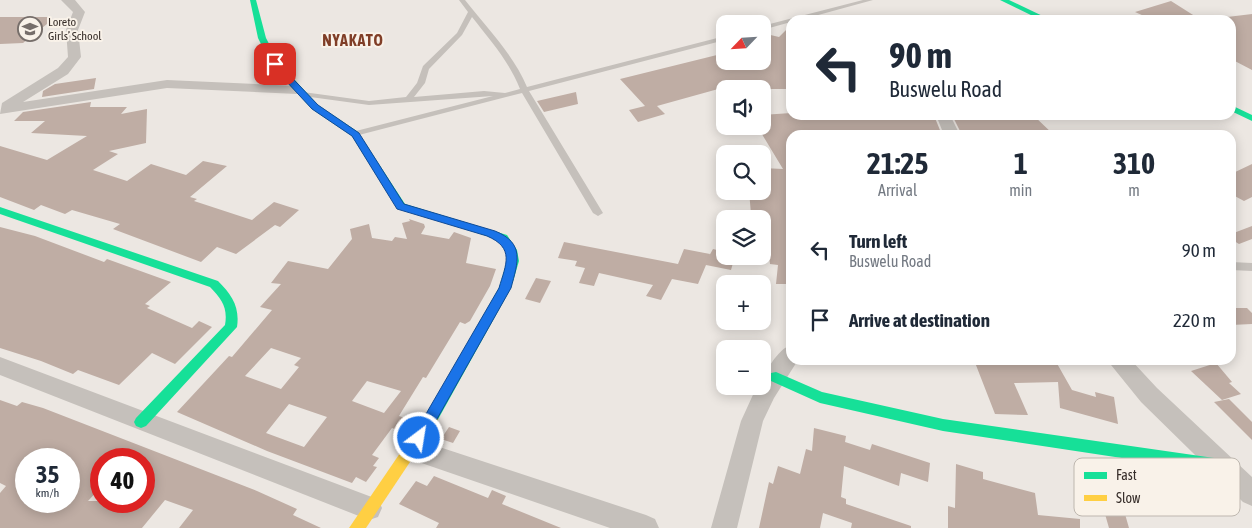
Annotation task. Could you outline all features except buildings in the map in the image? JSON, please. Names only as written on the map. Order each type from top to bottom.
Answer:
[{"type":"main road","points":[[253,0],[262,38],[275,64],[298,92],[315,107],[355,134],[400,206],[503,238],[512,255],[513,261],[505,288],[412,449],[369,508],[357,528]]},
{"type":"main road","points":[[1003,0],[1036,15]]},
{"type":"main road","points":[[1236,110],[1250,116]]},
{"type":"main road","points":[[0,210],[214,284],[230,298],[235,309],[231,326],[141,422]]},
{"type":"main road","points":[[776,377],[820,397],[925,421],[1168,458]]},
{"type":"street","points":[[0,110],[63,71],[76,56],[77,46],[72,28],[79,12],[78,8],[67,0]]},
{"type":"street","points":[[0,110],[167,84],[246,86],[298,92]]},
{"type":"street","points":[[724,528],[752,421],[765,393],[786,361]]},
{"type":"street","points":[[1122,365],[1149,395],[1213,458]]},
{"type":"street","points":[[0,366],[141,422],[369,508]]},
{"type":"street","points":[[412,449],[646,528]]},
{"type":"street","points":[[1240,483],[1252,494]]},
{"type":"lane","points":[[462,0],[517,72],[525,91],[598,213]]},
{"type":"lane","points":[[812,15],[870,0]]},
{"type":"lane","points":[[408,100],[420,83],[426,68],[460,34],[471,12]]},
{"type":"lane","points":[[771,26],[786,22]]},
{"type":"lane","points":[[355,134],[716,40]]},
{"type":"lane","points":[[298,92],[369,103],[484,93],[509,95]]},
{"type":"lane","points":[[1236,266],[1252,267]]},
{"type":"traffic: fast","points":[[253,0],[262,38],[275,64],[315,107],[355,134],[401,206],[491,233],[503,238],[511,250],[513,261],[505,288],[431,419]]},
{"type":"traffic: fast","points":[[1003,0],[1036,15]]},
{"type":"traffic: fast","points":[[1236,110],[1252,118]]},
{"type":"traffic: fast","points":[[0,210],[214,284],[227,298],[232,313],[231,327],[141,422]]},
{"type":"traffic: fast","points":[[776,377],[820,397],[943,425],[1167,458]]},
{"type":"traffic: slow","points":[[357,528],[431,419]]},
{"type":"place","name":"Loreto Girls’ School","points":[[30,29]]},
{"type":"district","name":"NYAKATO","points":[[353,40]]},
{"type":"route","points":[[275,64],[315,107],[355,134],[366,148],[392,196],[400,206],[491,233],[503,238],[511,250],[513,261],[505,288],[419,438]]}]
